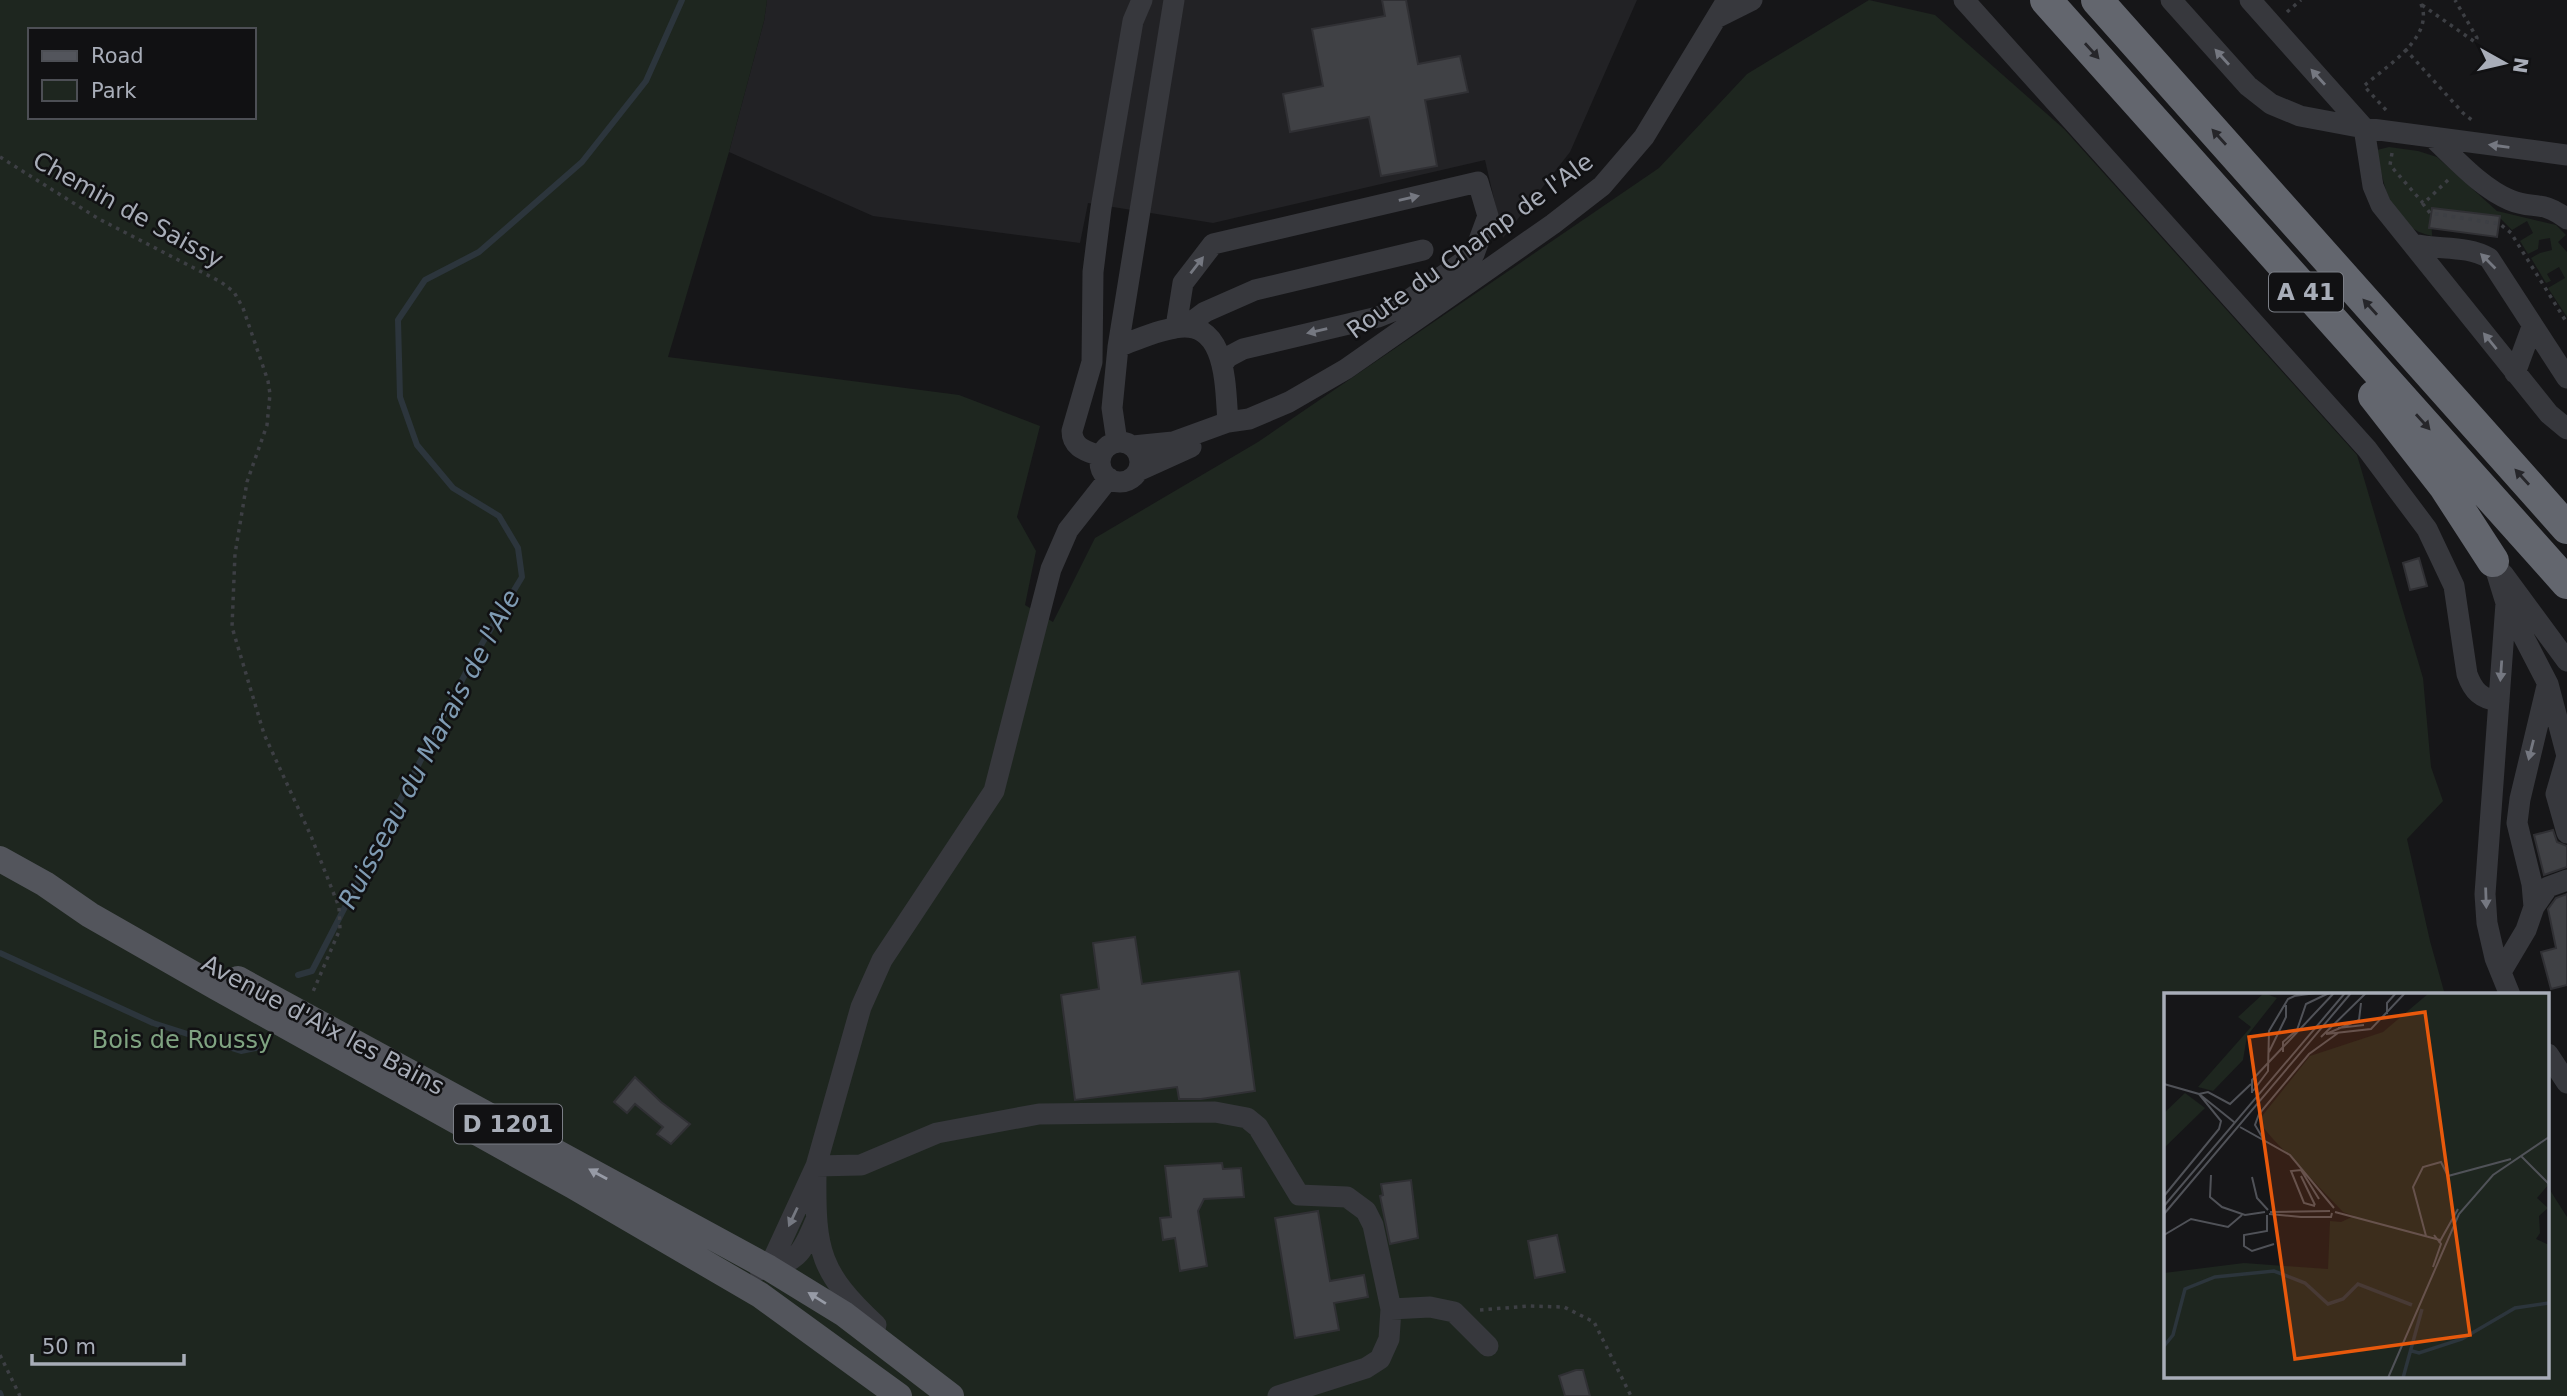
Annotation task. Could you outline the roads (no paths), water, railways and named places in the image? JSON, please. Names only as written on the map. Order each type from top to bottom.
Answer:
[{"type":"highway","name":"A 41","points":[[2046,0],[2567,583]]},
{"type":"highway","name":"A 41","points":[[2097,0],[2567,528]]},
{"type":"highway","points":[[2178,148],[2445,487],[2493,561]]},
{"type":"main road","name":"Avenue d'Aix les Bains","points":[[0,859],[204,981],[573,1186],[760,1295],[898,1396]]},
{"type":"main road","name":"Avenue d'Aix les Bains","points":[[45,884],[93,904],[304,1014],[769,1268],[844,1314],[949,1394]]},
{"type":"main road","points":[[769,1268],[786,1301],[911,1396]]},
{"type":"street","points":[[1100,456],[1077,446],[1072,437],[1092,362],[1093,272],[1101,208],[1133,22],[1142,0]]},
{"type":"street","points":[[1125,444],[1108,445],[1100,456],[1101,468],[1109,478],[1116,481],[1126,481],[1138,471],[1140,458],[1125,444],[1112,408],[1118,347],[1174,0]]},
{"type":"street","points":[[1722,9],[1752,0]]},
{"type":"street","points":[[1965,0],[2367,449],[2427,529],[2454,586],[2471,685],[2484,699],[2499,701]]},
{"type":"street","points":[[2171,0],[2248,86],[2271,104],[2301,116],[2364,128],[2567,155]]},
{"type":"street","points":[[2250,0],[2364,128],[2373,186],[2381,205],[2549,414],[2567,429]]},
{"type":"street","name":"Route du Champ de l'Ale","points":[[1125,444],[1173,442],[1289,402],[1346,369],[1553,224],[1602,186],[1644,137],[1722,9]]},
{"type":"street","points":[[2432,137],[2493,191],[2513,202],[2554,209],[2567,219]]},
{"type":"street","points":[[1181,327],[1183,283],[1213,244],[1478,182],[1488,216],[1474,254],[1393,311],[1378,317],[1242,349],[1222,365]]},
{"type":"street","points":[[2413,244],[2477,251],[2489,258],[2567,378]]},
{"type":"street","points":[[1118,347],[1181,327],[1205,312],[1255,290],[1423,250]]},
{"type":"street","points":[[1181,327],[1209,337],[1218,349],[1239,421]]},
{"type":"street","points":[[2515,373],[2532,327]]},
{"type":"street","name":"Route du Champ de l'Ale","points":[[1138,471],[1179,451],[1241,428],[1239,421]]},
{"type":"street","points":[[769,1268],[816,1166],[861,1007],[881,960],[994,791],[1051,569],[1068,530],[1109,478]]},
{"type":"street","points":[[2493,561],[2505,603],[2548,684],[2567,756],[2556,794],[2567,833]]},
{"type":"street","points":[[2493,561],[2567,661]]},
{"type":"street","points":[[2505,603],[2485,894],[2494,958],[2509,993]]},
{"type":"street","points":[[2534,907],[2532,884],[2517,823],[2520,799],[2548,684]]},
{"type":"street","points":[[2490,819],[2520,799]]},
{"type":"street","points":[[2501,972],[2526,930],[2534,907],[2548,887],[2567,880]]},
{"type":"street","points":[[2550,1057],[2567,1083]]},
{"type":"street","points":[[816,1166],[861,1165],[937,1133],[1039,1114],[1215,1112],[1247,1118],[1258,1126],[1298,1195],[1347,1197],[1366,1211],[1373,1225],[1391,1309],[1389,1339],[1380,1359],[1366,1368],[1278,1396]]},
{"type":"street","points":[[816,1166],[815,1222],[822,1253],[832,1278],[846,1298],[949,1394]]},
{"type":"street","points":[[573,1186],[623,1205],[740,1271],[769,1268],[790,1262],[803,1251],[815,1222]]},
{"type":"street","points":[[1391,1309],[1430,1307],[1454,1312],[1488,1346]]},
{"type":"waterway","name":"Ruisseau du Marais de l'Ale","points":[[298,975],[312,971],[474,657],[522,577],[518,548],[499,516],[453,488],[417,445],[400,397],[398,320],[425,280],[479,252],[582,162],[646,81],[682,0]]},
{"type":"waterway","name":"Ruisseau du Marais de l'Ale","points":[[0,953],[153,1023],[241,1051],[256,1048]]},
{"type":"park label","name":"Bois de Roussy","points":[[182,1040]]}]
